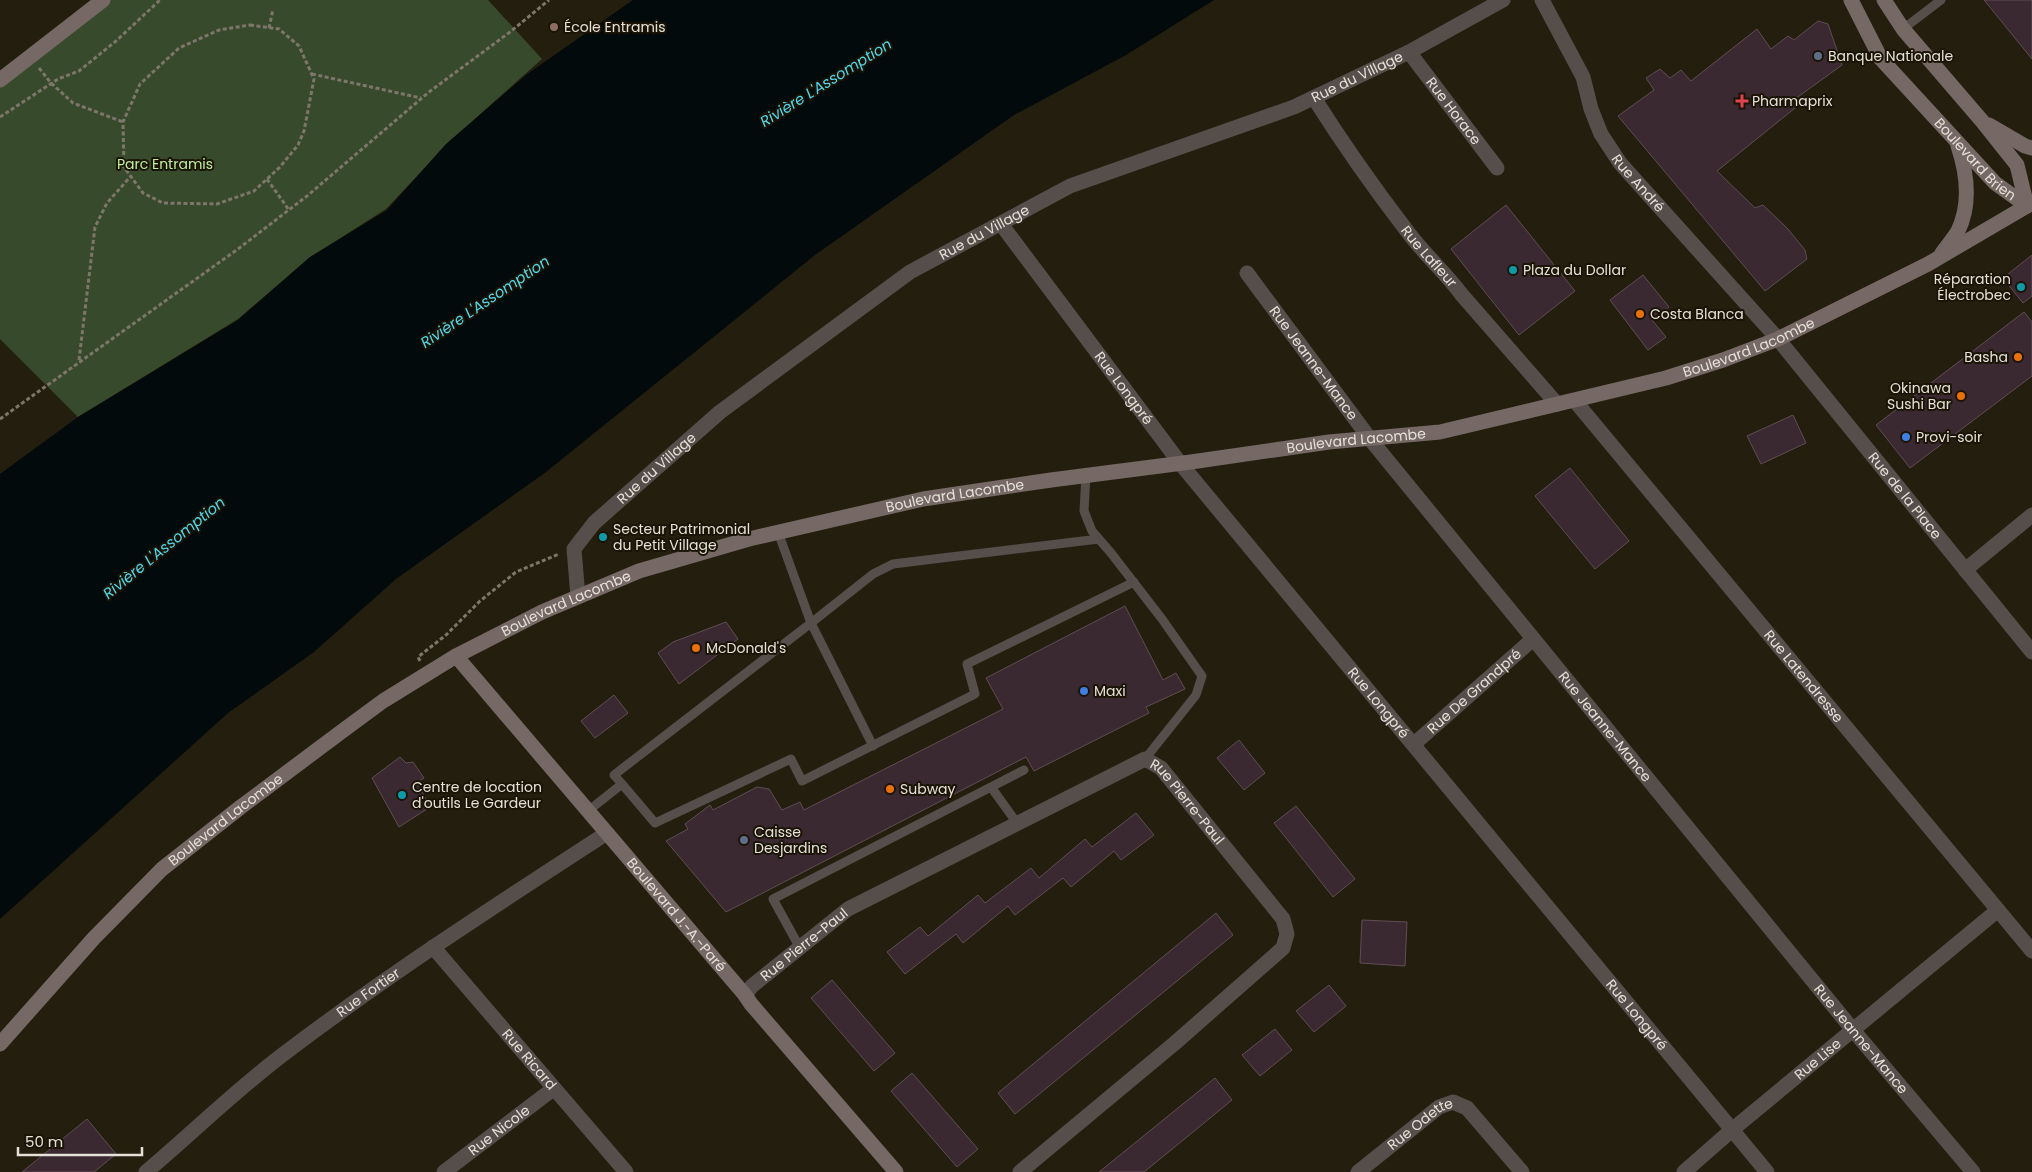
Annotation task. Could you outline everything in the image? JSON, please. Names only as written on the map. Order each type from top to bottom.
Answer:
[{"type":"main road","points":[[2,74],[30,58],[103,0]]},
{"type":"main road","name":"Boulevard Brien","points":[[1851,0],[1881,59],[1995,183],[2030,207]]},
{"type":"main road","name":"Boulevard Brien","points":[[1884,0],[1903,29],[2017,165],[2030,207]]},
{"type":"main road","points":[[1982,121],[2025,146],[2032,148]]},
{"type":"main road","points":[[1940,256],[1958,230],[1965,205],[1967,183],[1965,165],[1956,140]]},
{"type":"main road","name":"Boulevard Lacombe","points":[[0,1044],[94,938],[162,869],[242,806],[384,701],[456,656],[542,612],[639,570],[778,532],[923,499],[1329,442],[1440,432],[1666,378],[1778,340],[1928,264],[2030,207]]},
{"type":"main road","name":"Boulevard J.-A.-Paré","points":[[456,656],[896,1172]]},
{"type":"street","name":"Rue du Village","points":[[574,549],[594,523],[720,412],[910,272],[1070,186],[1314,98],[1409,52],[1503,0]]},
{"type":"street","name":"Rue André","points":[[1542,0],[1583,77],[1591,109],[1601,134],[1620,163],[1778,340]]},
{"type":"street","name":"Rue Horace","points":[[1409,52],[1498,168]]},
{"type":"street","name":"Rue Lafleur","points":[[1314,98],[1342,142],[1408,233],[1449,277],[1462,295],[1557,404]]},
{"type":"street","name":"Rue Longpré","points":[[1001,224],[1180,463],[1768,1172]]},
{"type":"street","name":"Rue Jeanne-Mance","points":[[1248,273],[1370,439],[1853,1030],[1973,1172]]},
{"type":"street","name":"Rue de la Place","points":[[1778,340],[2032,652]]},
{"type":"street","name":"Rue Latendresse","points":[[1575,401],[2032,951]]},
{"type":"street","points":[[1965,570],[2032,515]]},
{"type":"street","points":[[574,549],[578,598]]},
{"type":"street","name":"Rue De Grandpré","points":[[1414,744],[1533,639]]},
{"type":"street","name":"Rue Pierre-Paul","points":[[745,995],[752,986],[848,909],[1145,759],[1161,768],[1283,919],[1288,934],[1283,948],[1175,1042],[1020,1172]]},
{"type":"street","name":"Rue Fortier","points":[[146,1172],[280,1057],[355,1000],[607,834]]},
{"type":"street","name":"Rue Lise","points":[[1684,1172],[1998,910]]},
{"type":"street","name":"Rue Ricard","points":[[433,947],[626,1172]]},
{"type":"street","name":"Rue Nicole","points":[[444,1172],[553,1089]]},
{"type":"street","name":"Rue Odette","points":[[1358,1172],[1439,1107],[1453,1102],[1467,1108],[1522,1172]]},
{"type":"lane","points":[[1903,29],[1941,0]]},
{"type":"lane","points":[[1086,475],[1084,511],[1092,531],[1134,582],[1202,676],[1196,695],[1145,759]]},
{"type":"lane","points":[[778,532],[811,623],[873,746]]},
{"type":"lane","points":[[1099,539],[894,564],[873,574],[614,774],[654,823],[791,758],[802,781],[976,694],[967,664],[1134,582]]},
{"type":"lane","points":[[800,948],[773,899],[1024,770]]},
{"type":"lane","points":[[588,811],[622,784]]},
{"type":"lane","points":[[991,787],[1017,824]]},
{"type":"path","points":[[0,117],[51,83],[79,71],[116,41],[160,0]]},
{"type":"path","points":[[0,419],[238,249],[288,210],[421,98],[510,32],[549,0]]},
{"type":"path","points":[[269,28],[273,8]]},
{"type":"path","points":[[250,25],[269,28],[279,29],[299,46],[314,79],[304,131],[298,146],[280,168],[254,191],[218,204],[163,203],[143,193],[124,166],[123,122],[140,84],[179,48],[220,30],[250,25]]},
{"type":"path","points":[[30,58],[51,83],[73,103],[123,122]]},
{"type":"path","points":[[311,74],[421,98]]},
{"type":"path","points":[[79,361],[95,227],[107,203],[131,176]]},
{"type":"path","points":[[267,179],[288,210]]},
{"type":"path","points":[[427,675],[418,657],[446,635],[480,601],[516,572],[574,549]]},
{"type":"green space","name":"Parc Entramis","points":[[103,0],[488,0],[542,59],[449,142],[386,209],[309,258],[238,319],[78,417],[0,339],[0,79]]},
{"type":"water","name":"Rivière L'Assomption","points":[[633,0],[1214,0],[1126,55],[1014,115],[815,255],[546,472],[396,579],[314,652],[228,713],[0,919],[0,474],[78,417],[238,320],[310,257],[387,210],[446,144],[526,75]]},
{"type":"building","points":[[1984,0],[2032,0],[2032,59]]},
{"type":"building","points":[[1818,21],[1828,24],[1842,65],[1795,99],[1800,104],[1717,171],[1755,208],[1763,205],[1787,228],[1805,250],[1807,259],[1765,291],[1618,116],[1654,90],[1646,78],[1660,69],[1670,78],[1681,70],[1691,81],[1757,29],[1771,49],[1788,36],[1794,40]]},
{"type":"building","name":"Plaza du Dollar","points":[[1506,205],[1575,291],[1519,335],[1451,249]]},
{"type":"building","name":"Réparation Électrobec","points":[[2032,255],[2032,296],[2023,303],[2003,278]]},
{"type":"building","name":"Costa Blanca","points":[[1643,275],[1669,307],[1652,320],[1666,337],[1648,350],[1610,300]]},
{"type":"building","points":[[2024,312],[2032,322],[2032,376],[1910,468],[1876,425]]},
{"type":"building","points":[[1793,415],[1806,443],[1761,464],[1747,436]]},
{"type":"building","points":[[1570,468],[1629,541],[1595,569],[1535,496]]},
{"type":"building","points":[[1125,606],[1163,680],[1176,673],[1185,689],[1146,707],[1149,713],[1034,771],[1026,757],[726,912],[666,841],[688,829],[685,824],[710,805],[713,810],[757,787],[769,789],[782,810],[800,802],[804,810],[1003,709],[986,678]]},
{"type":"building","name":"McDonald's","points":[[726,622],[738,639],[679,684],[658,653],[673,642]]},
{"type":"building","points":[[614,695],[628,713],[595,738],[581,721]]},
{"type":"building","points":[[1239,740],[1265,773],[1244,790],[1217,758]]},
{"type":"building","name":"Centre de location d'outils Le Gardeur","points":[[400,757],[406,763],[413,762],[424,778],[417,782],[430,807],[399,827],[372,778]]},
{"type":"building","points":[[1296,806],[1355,879],[1333,897],[1274,823]]},
{"type":"building","points":[[1136,813],[1154,835],[1121,860],[1114,851],[1071,887],[1063,878],[1015,915],[1008,906],[963,943],[956,934],[905,974],[887,952],[920,927],[928,936],[978,895],[985,903],[1031,868],[1039,878],[1085,839],[1092,847]]},
{"type":"building","points":[[1216,913],[1233,935],[1015,1114],[998,1093]]},
{"type":"building","points":[[1362,920],[1407,922],[1405,966],[1360,963]]},
{"type":"building","points":[[832,980],[895,1053],[874,1071],[811,998]]},
{"type":"building","points":[[1329,985],[1346,1006],[1314,1032],[1296,1011]]},
{"type":"building","points":[[1275,1029],[1292,1050],[1260,1076],[1242,1055]]},
{"type":"building","points":[[912,1073],[978,1149],[957,1167],[891,1091]]},
{"type":"building","points":[[1215,1078],[1232,1100],[1144,1172],[1099,1172]]},
{"type":"building","points":[[87,1119],[116,1154],[94,1172],[22,1172]]},
{"type":"place","name":"École Entramis","points":[[554,27]]},
{"type":"place","name":"Banque Nationale","points":[[1818,56]]},
{"type":"place","name":"Pharmaprix","points":[[1742,101]]},
{"type":"place","name":"Plaza du Dollar","points":[[1513,270]]},
{"type":"place","name":"Réparation Électrobec","points":[[2021,287]]},
{"type":"place","name":"Costa Blanca","points":[[1640,314]]},
{"type":"place","name":"Basha","points":[[2018,357]]},
{"type":"place","name":"Okinawa Sushi Bar","points":[[1961,396]]},
{"type":"place","name":"Provi-soir","points":[[1906,437]]},
{"type":"place","name":"Secteur Patrimonial du Petit Village","points":[[603,537]]},
{"type":"place","name":"McDonald's","points":[[696,648]]},
{"type":"place","name":"Maxi","points":[[1084,691]]},
{"type":"place","name":"Subway","points":[[890,789]]},
{"type":"place","name":"Centre de location d'outils Le Gardeur","points":[[402,795]]},
{"type":"place","name":"Caisse Desjardins","points":[[744,840]]}]
